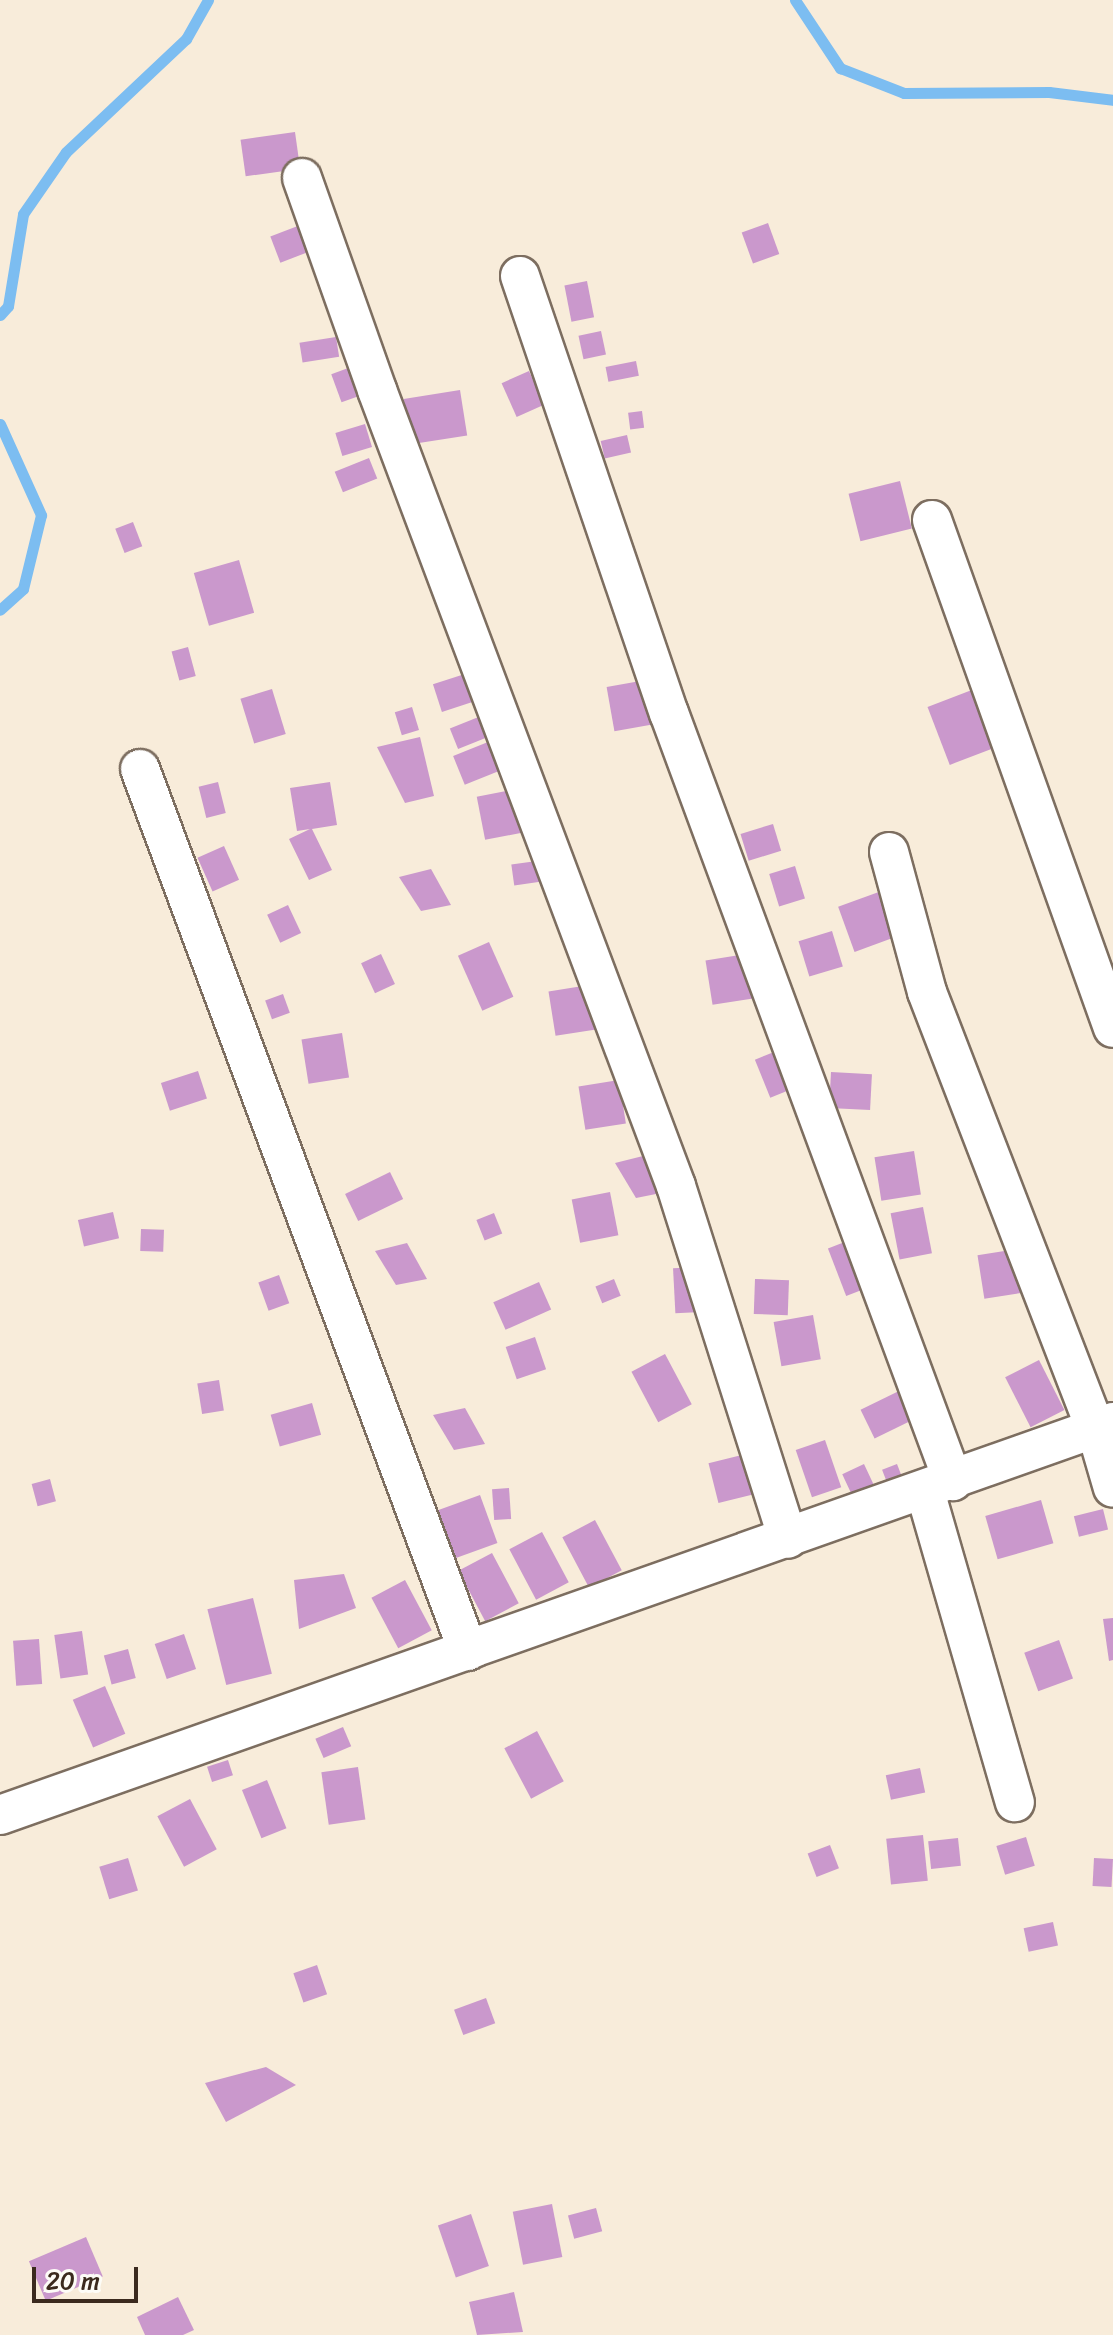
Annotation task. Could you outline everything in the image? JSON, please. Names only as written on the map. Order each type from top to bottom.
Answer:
[{"type":"street","points":[[302,178],[377,390],[676,1186],[788,1539]]},
{"type":"street","points":[[520,276],[939,1486],[1015,1802]]},
{"type":"street","points":[[932,520],[1113,1028]]},
{"type":"street","points":[[140,769],[468,1651]]},
{"type":"street","points":[[889,852],[927,992],[1104,1426],[1113,1488]]},
{"type":"street","points":[[0,1815],[1104,1426]]},
{"type":"building","points":[[295,132],[300,169],[246,176],[241,140]]},
{"type":"building","points":[[768,223],[779,254],[753,264],[742,233]]},
{"type":"building","points":[[303,224],[313,250],[280,263],[270,237]]},
{"type":"building","points":[[587,281],[594,317],[571,322],[564,285]]},
{"type":"building","points":[[601,331],[606,354],[583,359],[579,336]]},
{"type":"building","points":[[336,337],[339,357],[303,363],[299,343]]},
{"type":"building","points":[[636,361],[639,376],[608,382],[606,367]]},
{"type":"building","points":[[351,367],[361,395],[342,402],[331,374]]},
{"type":"building","points":[[529,371],[544,405],[517,417],[502,383]]},
{"type":"building","points":[[460,390],[467,435],[411,444],[404,399]]},
{"type":"building","points":[[642,411],[644,428],[630,430],[628,413]]},
{"type":"building","points":[[365,424],[372,447],[342,456],[335,433]]},
{"type":"building","points":[[627,435],[631,453],[605,459],[601,441]]},
{"type":"building","points":[[369,458],[377,478],[343,492],[335,472]]},
{"type":"building","points":[[900,481],[912,529],[860,541],[849,494]]},
{"type":"building","points":[[133,522],[142,546],[125,553],[115,529]]},
{"type":"building","points":[[239,560],[254,613],[209,626],[194,573]]},
{"type":"building","points":[[188,647],[196,676],[179,680],[172,651]]},
{"type":"building","points":[[471,672],[480,700],[442,712],[433,684]]},
{"type":"building","points":[[646,680],[654,724],[614,731],[607,687]]},
{"type":"building","points":[[977,688],[999,746],[950,765],[928,707]]},
{"type":"building","points":[[272,689],[286,734],[254,744],[240,699]]},
{"type":"building","points":[[412,707],[419,730],[402,735],[395,712]]},
{"type":"building","points":[[486,714],[494,734],[458,749],[450,729]]},
{"type":"building","points":[[420,737],[434,796],[405,803],[377,747]]},
{"type":"building","points":[[493,740],[505,769],[465,785],[453,756]]},
{"type":"building","points":[[218,782],[226,813],[206,818],[199,787]]},
{"type":"building","points":[[330,782],[337,825],[312,829],[332,870],[309,880],[289,839],[310,829],[297,831],[290,788]]},
{"type":"building","points":[[516,789],[524,832],[485,840],[477,797]]},
{"type":"building","points":[[773,824],[781,851],[749,861],[740,834]]},
{"type":"building","points":[[224,846],[239,880],[213,892],[198,858]]},
{"type":"building","points":[[544,860],[547,881],[514,885],[511,865]]},
{"type":"building","points":[[795,866],[805,899],[779,906],[769,874]]},
{"type":"building","points":[[431,869],[451,905],[421,911],[399,877]]},
{"type":"building","points":[[887,889],[903,934],[855,952],[838,907]]},
{"type":"building","points":[[288,905],[301,933],[280,943],[267,915]]},
{"type":"building","points":[[832,931],[843,966],[809,977],[799,941]]},
{"type":"building","points":[[489,942],[513,997],[482,1011],[458,956]]},
{"type":"building","points":[[381,954],[395,984],[375,993],[361,963]]},
{"type":"building","points":[[746,954],[753,998],[713,1005],[706,960]]},
{"type":"building","points":[[589,985],[596,1029],[556,1036],[549,991]]},
{"type":"building","points":[[283,994],[290,1013],[272,1019],[265,1000]]},
{"type":"building","points":[[342,1033],[349,1077],[309,1084],[302,1039]]},
{"type":"building","points":[[779,1050],[794,1088],[770,1098],[755,1060]]},
{"type":"building","points":[[198,1071],[207,1099],[170,1111],[161,1083]]},
{"type":"building","points":[[831,1072],[872,1074],[870,1110],[829,1108]]},
{"type":"building","points":[[619,1080],[626,1123],[585,1130],[579,1086]]},
{"type":"building","points":[[914,1151],[921,1194],[881,1201],[874,1157]]},
{"type":"building","points":[[647,1155],[666,1192],[636,1198],[615,1163]]},
{"type":"building","points":[[390,1172],[403,1199],[358,1221],[345,1194]]},
{"type":"building","points":[[610,1192],[618,1235],[580,1243],[572,1199]]},
{"type":"building","points":[[923,1207],[932,1253],[900,1259],[891,1213]]},
{"type":"building","points":[[113,1212],[119,1238],[84,1246],[78,1220]]},
{"type":"building","points":[[494,1213],[502,1233],[485,1241],[476,1220]]},
{"type":"building","points":[[141,1229],[164,1230],[163,1252],[140,1251]]},
{"type":"building","points":[[855,1238],[873,1286],[846,1296],[828,1248]]},
{"type":"building","points":[[407,1243],[427,1279],[396,1285],[375,1251]]},
{"type":"building","points":[[1017,1249],[1024,1292],[984,1299],[977,1255]]},
{"type":"building","points":[[699,1267],[701,1312],[675,1313],[673,1268]]},
{"type":"building","points":[[279,1275],[289,1303],[269,1311],[258,1283]]},
{"type":"building","points":[[614,1279],[621,1296],[602,1303],[595,1286]]},
{"type":"building","points":[[755,1279],[789,1280],[788,1315],[754,1314]]},
{"type":"building","points":[[539,1282],[551,1309],[506,1330],[493,1302]]},
{"type":"building","points":[[813,1315],[821,1359],[781,1366],[774,1322]]},
{"type":"building","points":[[535,1337],[546,1369],[517,1379],[506,1347]]},
{"type":"building","points":[[665,1354],[692,1404],[658,1422],[631,1372]]},
{"type":"building","points":[[1039,1360],[1064,1410],[1031,1427],[1005,1377]]},
{"type":"building","points":[[219,1380],[224,1411],[202,1414],[197,1383]]},
{"type":"building","points":[[901,1390],[915,1419],[875,1438],[861,1410]]},
{"type":"building","points":[[312,1403],[321,1435],[280,1447],[271,1415]]},
{"type":"building","points":[[465,1408],[485,1444],[454,1450],[433,1415]]},
{"type":"building","points":[[825,1440],[841,1487],[812,1497],[796,1450]]},
{"type":"building","points":[[758,1451],[768,1491],[718,1503],[709,1463]]},
{"type":"building","points":[[864,1464],[875,1488],[853,1498],[842,1474]]},
{"type":"building","points":[[897,1464],[906,1487],[891,1493],[882,1470]]},
{"type":"building","points":[[50,1479],[56,1501],[38,1506],[32,1484]]},
{"type":"building","points":[[509,1488],[511,1519],[494,1520],[492,1489]]},
{"type":"building","points":[[480,1495],[497,1543],[450,1560],[433,1512]]},
{"type":"building","points":[[1041,1500],[1053,1543],[998,1559],[985,1516]]},
{"type":"building","points":[[1103,1509],[1108,1529],[1079,1537],[1074,1516]]},
{"type":"building","points":[[595,1520],[622,1570],[589,1588],[562,1537]]},
{"type":"building","points":[[542,1532],[569,1582],[536,1600],[509,1549]]},
{"type":"building","points":[[492,1553],[519,1603],[485,1621],[458,1571]]},
{"type":"building","points":[[344,1574],[356,1608],[299,1629],[294,1580]]},
{"type":"building","points":[[405,1580],[432,1630],[398,1648],[371,1598]]},
{"type":"building","points":[[253,1598],[272,1674],[226,1685],[207,1609]]},
{"type":"building","points":[[1113,1618],[1113,1660],[1109,1661],[1103,1619]]},
{"type":"building","points":[[82,1631],[88,1675],[60,1678],[54,1635]]},
{"type":"building","points":[[184,1634],[196,1669],[167,1679],[155,1644]]},
{"type":"building","points":[[39,1639],[42,1684],[16,1686],[13,1641]]},
{"type":"building","points":[[1059,1640],[1073,1679],[1038,1691],[1024,1653]]},
{"type":"building","points":[[128,1649],[136,1678],[112,1684],[104,1655]]},
{"type":"building","points":[[105,1686],[125,1734],[93,1748],[73,1700]]},
{"type":"building","points":[[343,1727],[351,1746],[324,1758],[315,1739]]},
{"type":"building","points":[[537,1731],[564,1781],[531,1799],[504,1748]]},
{"type":"building","points":[[228,1760],[233,1775],[212,1782],[207,1767]]},
{"type":"building","points":[[358,1767],[365,1819],[329,1825],[321,1772]]},
{"type":"building","points":[[920,1768],[925,1792],[891,1800],[886,1775]]},
{"type":"building","points":[[267,1780],[286,1828],[261,1838],[242,1790]]},
{"type":"building","points":[[190,1799],[217,1849],[184,1867],[157,1816]]},
{"type":"building","points":[[923,1835],[928,1881],[891,1885],[886,1839]]},
{"type":"building","points":[[1026,1837],[1035,1866],[1005,1875],[996,1846]]},
{"type":"building","points":[[958,1838],[961,1866],[931,1869],[928,1841]]},
{"type":"building","points":[[830,1845],[839,1868],[817,1877],[808,1854]]},
{"type":"building","points":[[128,1858],[138,1891],[109,1899],[99,1867]]},
{"type":"building","points":[[1094,1858],[1113,1859],[1112,1887],[1093,1886]]},
{"type":"building","points":[[1053,1922],[1058,1945],[1029,1952],[1024,1928]]},
{"type":"building","points":[[317,1965],[327,1994],[303,2002],[293,1973]]},
{"type":"building","points":[[486,1998],[495,2023],[463,2035],[454,2010]]},
{"type":"building","points":[[266,2067],[296,2085],[226,2122],[205,2083]]},
{"type":"building","points":[[552,2204],[562,2257],[523,2265],[513,2212]]},
{"type":"building","points":[[596,2208],[602,2231],[574,2239],[568,2216]]},
{"type":"building","points":[[471,2214],[489,2266],[456,2277],[438,2225]]},
{"type":"building","points":[[86,2237],[103,2277],[46,2301],[29,2261]]},
{"type":"building","points":[[514,2292],[523,2332],[477,2335],[469,2302]]},
{"type":"building","points":[[178,2297],[194,2330],[183,2335],[145,2335],[137,2317]]},
{"type":"waterway","points":[[0,315],[8,306],[23,214],[66,152],[186,39],[208,0]]},
{"type":"waterway","points":[[795,0],[840,68],[904,93],[1049,92],[1113,100]]},
{"type":"waterway","points":[[0,424],[41,515],[23,589],[0,610]]}]
